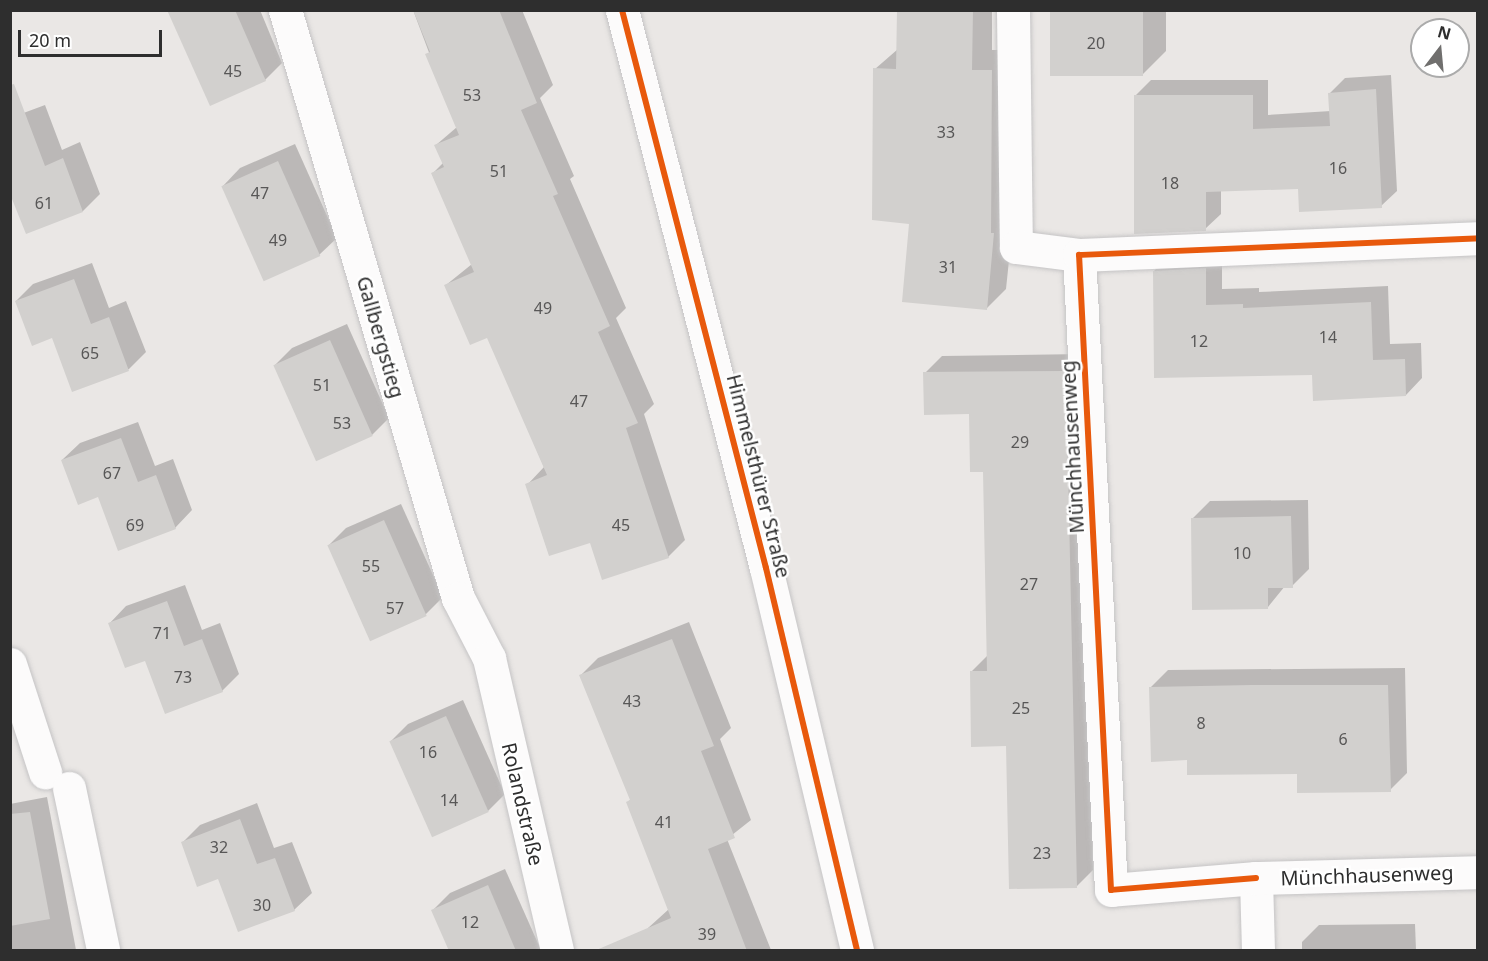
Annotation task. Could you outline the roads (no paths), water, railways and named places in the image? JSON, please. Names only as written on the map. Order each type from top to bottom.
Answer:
[{"type":"street","name":"Gallbergstieg","points":[[285,10],[458,598],[489,658]]},
{"type":"street","name":"Himmelsthürer Straße","points":[[622,10],[766,568],[857,951]]},
{"type":"street","points":[[1013,10],[1016,247],[1079,255],[1478,238]]},
{"type":"street","name":"Münchhausenweg","points":[[1079,255],[1111,890],[1256,878],[1478,872]]},
{"type":"street","name":"Rolandstraße","points":[[489,658],[557,951]]},
{"type":"street","points":[[10,664],[57,780],[103,951]]},
{"type":"street","name":"Münchhausenweg","points":[[1256,878],[1258,951]]}]
